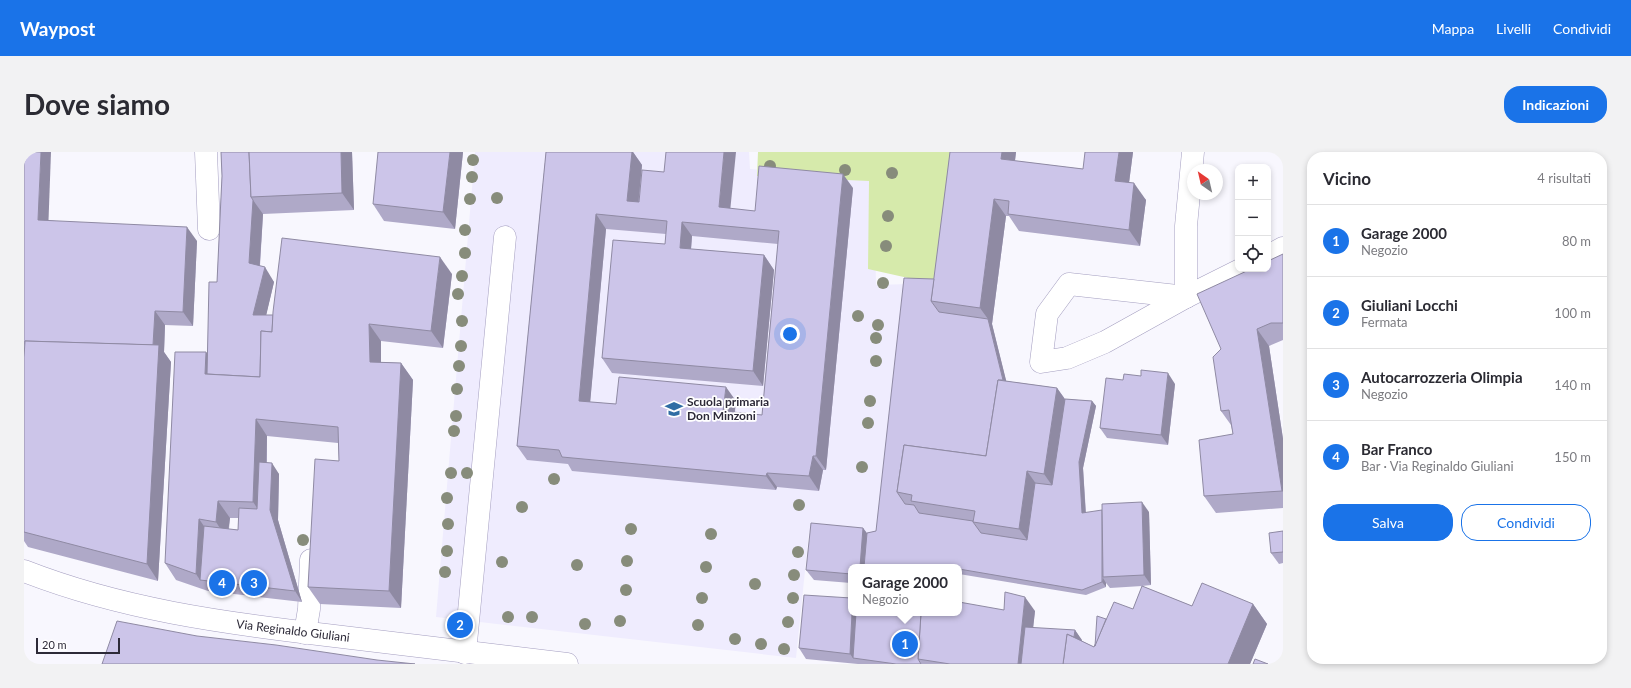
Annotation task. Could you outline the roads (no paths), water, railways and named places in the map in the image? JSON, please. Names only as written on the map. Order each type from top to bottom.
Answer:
[{"type":"street","points":[[206,152],[209,229]]},
{"type":"street","points":[[1186,297],[1186,226],[1193,152]]},
{"type":"street","points":[[465,653],[504,237]]},
{"type":"street","points":[[1271,254],[1283,248]]},
{"type":"street","points":[[1186,297],[1069,284],[1047,314],[1041,362],[1067,358],[1105,342],[1186,297],[1236,272]]},
{"type":"street","points":[[305,633],[309,608],[312,539]]},
{"type":"street","name":"Via Reginaldo Giuliani","points":[[24,572],[90,594],[133,605],[228,623],[465,653],[567,664]]},
{"type":"place","name":"Scuola primaria Don Minzoni","points":[[674,409]]},
{"type":"place","name":"Bar Franco","points":[[222,583]]},
{"type":"place","name":"Autocarrozzeria Olimpia","points":[[254,583]]},
{"type":"place","name":"Giuliani Locchi","points":[[460,625]]},
{"type":"place","name":"Garage 2000","points":[[905,644]]}]
